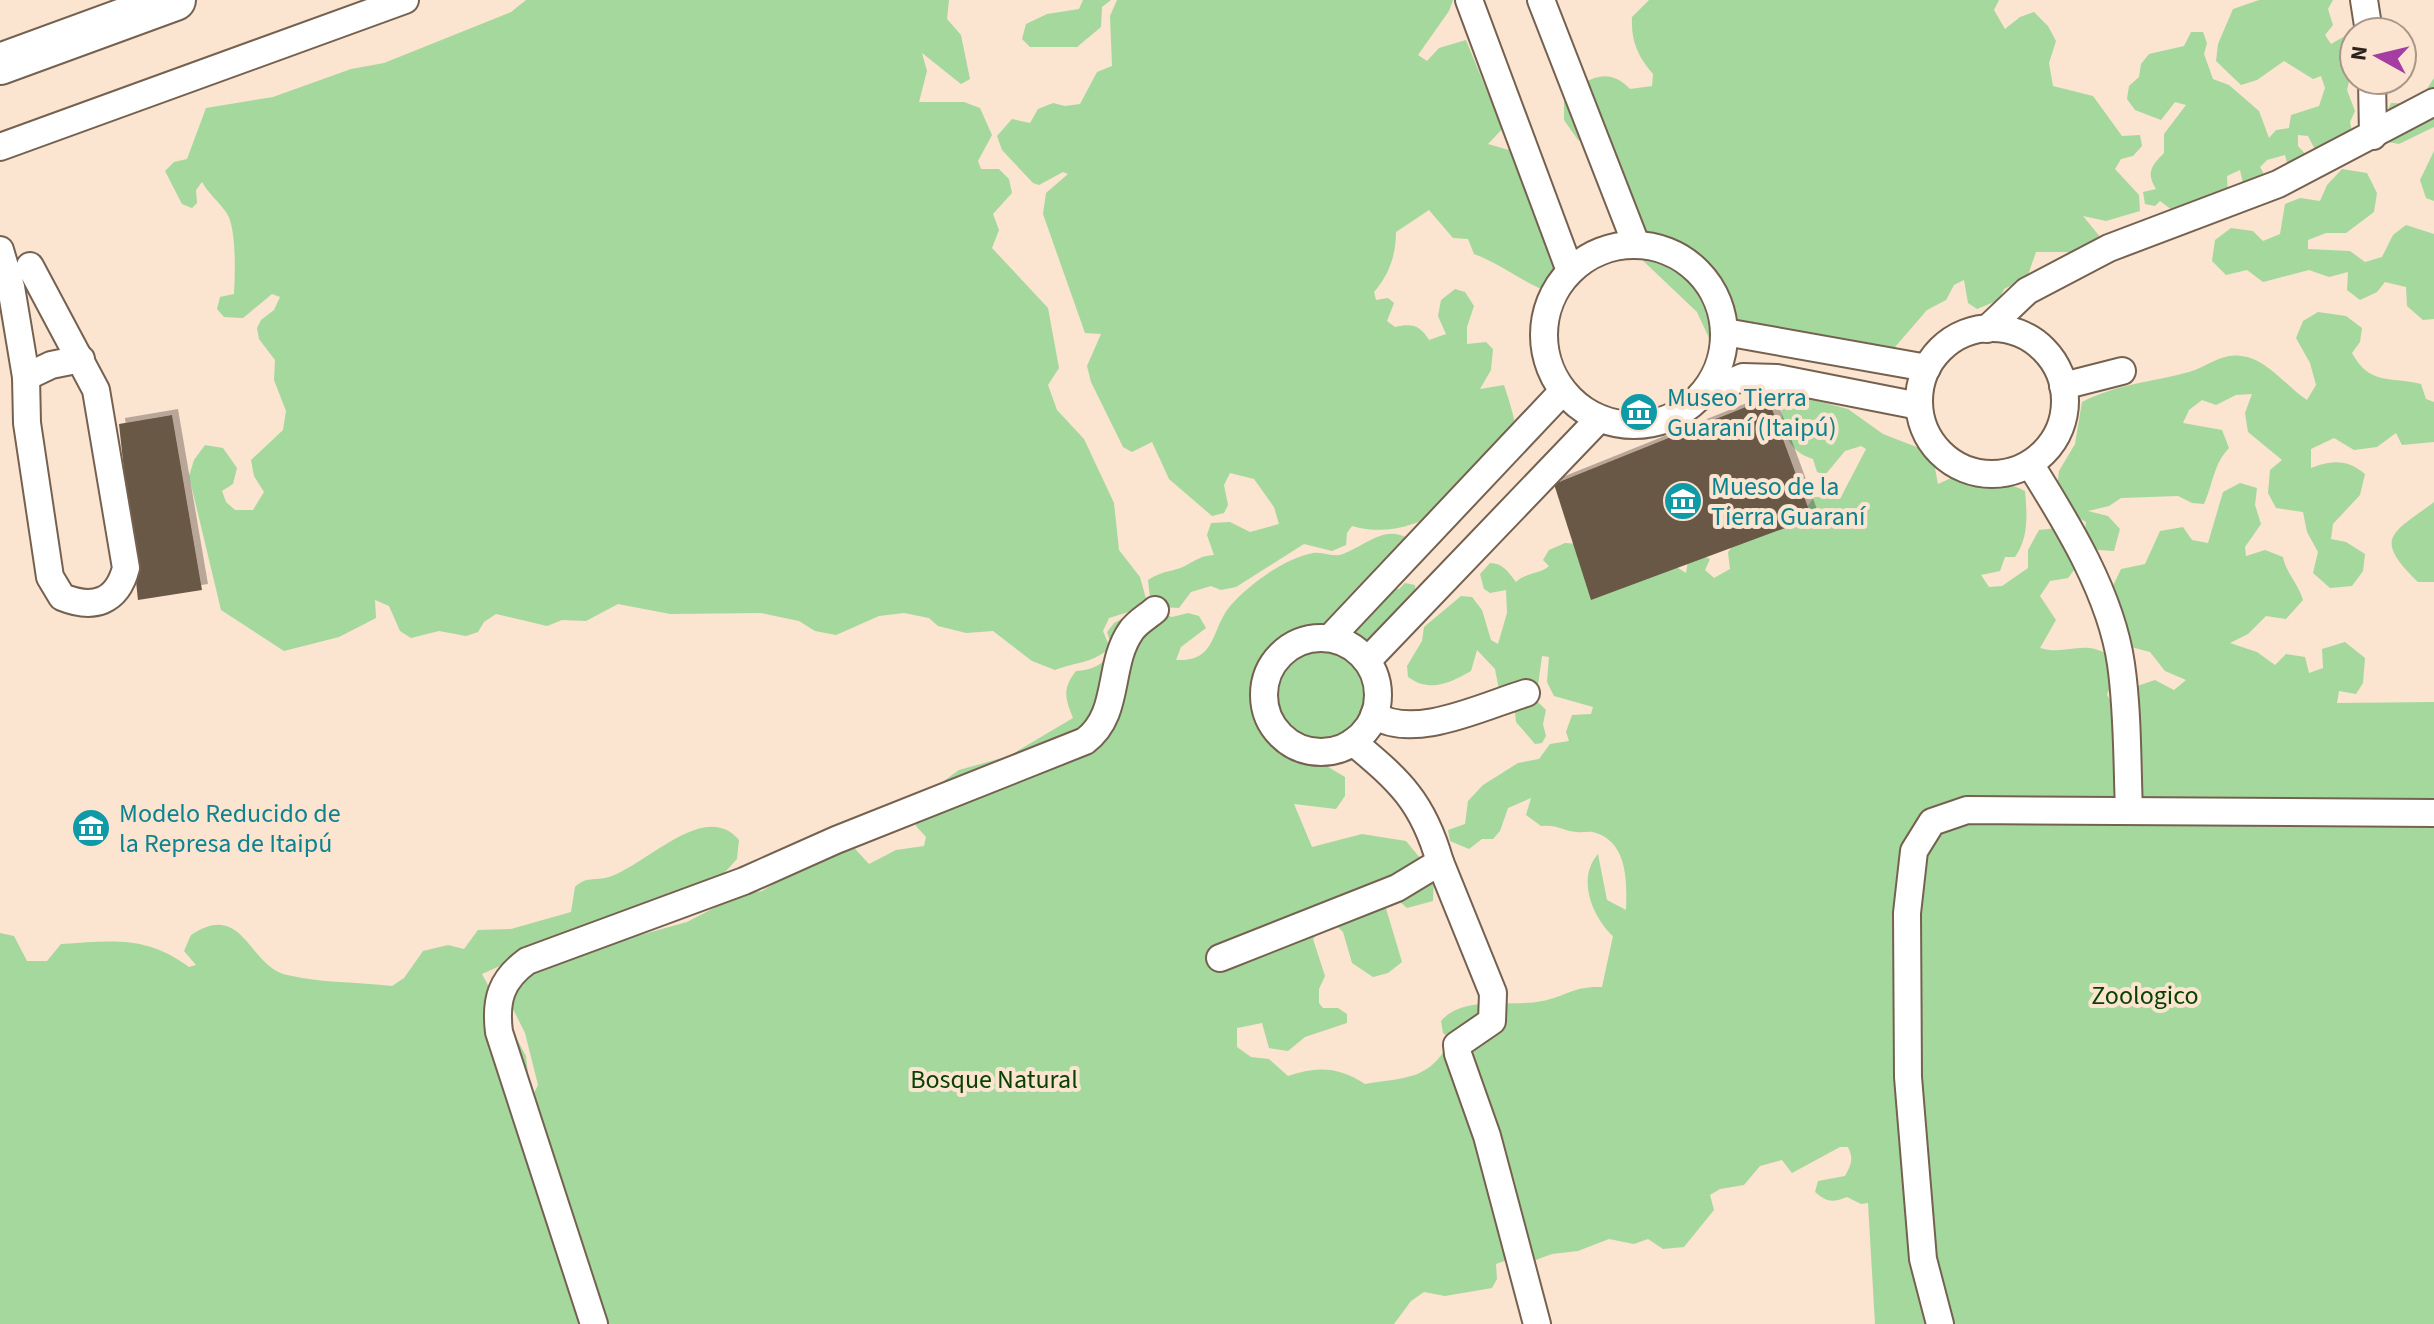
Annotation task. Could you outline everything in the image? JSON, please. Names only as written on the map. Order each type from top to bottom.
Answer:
[{"type":"highway","points":[[0,64],[175,0]]},
{"type":"lane","points":[[0,147],[405,0]]},
{"type":"lane","points":[[1469,0],[1570,271]]},
{"type":"lane","points":[[1541,0],[1636,244]]},
{"type":"lane","points":[[2372,96],[2373,136]]},
{"type":"lane","points":[[1987,329],[2027,291],[2109,248],[2278,184],[2434,102]]},
{"type":"lane","points":[[1636,244],[1663,249],[1697,271],[1720,305],[1725,332],[1720,365],[1703,394],[1682,413],[1655,424],[1626,426],[1599,419],[1563,391],[1550,368],[1544,343],[1546,316],[1555,292],[1570,271],[1589,256],[1612,247],[1636,244]]},
{"type":"lane","points":[[0,250],[11,287],[26,377],[27,423],[50,577],[62,597],[99,604],[112,597],[121,585],[126,568],[96,390],[30,266]]},
{"type":"lane","points":[[1987,329],[2023,335],[2042,348],[2055,366],[2063,386],[2064,409],[2058,431],[2046,449],[2030,464],[2006,473],[1982,474],[1958,466],[1938,452],[1919,406],[1920,386],[1927,368],[1940,349],[1958,336],[1987,329]]},
{"type":"lane","points":[[1725,332],[1927,368]]},
{"type":"lane","points":[[26,377],[51,365],[81,359]]},
{"type":"lane","points":[[2063,386],[2122,371]]},
{"type":"lane","points":[[1703,394],[1743,377],[1777,378],[1919,406]]},
{"type":"lane","points":[[1330,638],[1563,391]]},
{"type":"lane","points":[[1367,661],[1599,419]]},
{"type":"lane","points":[[2030,464],[2065,520],[2097,586],[2121,662],[2129,811]]},
{"type":"lane","points":[[594,1324],[499,1032],[496,1012],[502,987],[510,974],[527,961],[744,881],[836,840],[1085,741],[1099,731],[1111,701],[1130,632],[1155,610]]},
{"type":"lane","points":[[1311,638],[1330,638],[1351,646],[1367,661],[1377,687],[1374,715],[1353,742],[1337,750],[1318,752],[1300,748],[1278,732],[1265,708],[1264,689],[1268,671],[1279,656],[1294,644],[1311,638]]},
{"type":"lane","points":[[1374,715],[1387,723],[1416,727],[1526,693]]},
{"type":"lane","points":[[1353,742],[1394,776],[1429,823],[1440,862],[1493,993],[1492,1021],[1464,1038],[1457,1045],[1458,1054],[1487,1136],[1537,1324]]},
{"type":"lane","points":[[1940,1324],[1923,1259],[1908,1077],[1907,913],[1914,851],[1932,822],[1967,810],[2434,813]]},
{"type":"lane","points":[[1220,958],[1397,888],[1440,862]]},
{"type":"green space","points":[[526,0],[949,0],[947,19],[961,35],[970,79],[961,84],[922,53],[927,71],[919,102],[964,102],[980,108],[992,135],[978,161],[981,169],[999,169],[1009,179],[1012,193],[993,214],[999,230],[992,248],[1048,308],[1059,368],[1048,385],[1057,410],[1084,439],[1114,503],[1119,550],[1140,577],[1148,606],[1109,618],[1103,631],[1110,648],[1089,660],[1055,670],[1032,661],[993,631],[966,633],[938,626],[929,618],[904,613],[879,616],[836,635],[815,631],[799,621],[761,613],[670,614],[618,604],[586,621],[562,620],[547,626],[496,614],[484,622],[478,632],[466,636],[439,631],[411,638],[400,631],[389,606],[375,600],[376,618],[339,637],[284,651],[221,610],[189,476],[194,460],[205,445],[223,448],[237,468],[233,484],[222,491],[226,502],[235,510],[253,510],[264,492],[254,476],[251,460],[283,430],[286,411],[274,380],[275,360],[259,339],[257,328],[261,320],[274,310],[280,297],[272,294],[243,318],[224,317],[217,309],[220,297],[234,294],[230,219],[202,182],[196,190],[197,203],[192,208],[182,204],[165,171],[174,162],[187,159],[206,108],[273,97],[351,69],[384,63],[511,12]]},
{"type":"green space","points":[[1083,0],[1111,0],[1102,7],[1101,27],[1077,47],[1030,47],[1022,39],[1026,24],[1047,14],[1079,9]]},
{"type":"green space","points":[[1117,0],[1453,0],[1449,11],[1418,55],[1427,61],[1439,48],[1466,40],[1491,101],[1507,124],[1488,144],[1509,150],[1543,223],[1558,274],[1550,284],[1539,288],[1474,254],[1468,239],[1453,238],[1429,210],[1396,232],[1391,264],[1374,292],[1376,300],[1388,298],[1394,303],[1387,321],[1395,327],[1415,326],[1429,340],[1446,334],[1438,316],[1441,300],[1455,289],[1465,292],[1474,306],[1467,327],[1467,344],[1486,342],[1493,349],[1491,370],[1480,389],[1504,385],[1510,405],[1517,436],[1513,466],[1437,514],[1417,523],[1375,530],[1352,526],[1347,533],[1346,545],[1332,551],[1304,544],[1236,587],[1221,590],[1211,586],[1191,592],[1179,608],[1161,607],[1150,598],[1148,580],[1214,555],[1207,535],[1211,523],[1230,522],[1250,532],[1279,524],[1274,507],[1254,479],[1230,473],[1224,485],[1228,505],[1224,513],[1212,516],[1169,479],[1152,442],[1132,452],[1123,447],[1091,382],[1087,366],[1101,334],[1085,333],[1043,214],[1046,193],[1068,174],[1063,172],[1039,185],[1033,183],[1002,150],[997,136],[1012,119],[1030,123],[1038,109],[1053,103],[1065,106],[1080,104],[1097,72],[1112,66],[1110,16]]},
{"type":"green space","points":[[1649,0],[1999,0],[1994,10],[2005,29],[2020,17],[2034,12],[2048,26],[2056,41],[2049,63],[2053,86],[2093,96],[2122,136],[2140,135],[2142,146],[2133,156],[2121,159],[2115,169],[2139,195],[2140,211],[2106,221],[2083,216],[2101,238],[2078,252],[2036,252],[2027,278],[2004,289],[1999,300],[1977,309],[1968,303],[1964,280],[1954,285],[1946,300],[1927,310],[1895,347],[1881,351],[1786,339],[1771,326],[1742,345],[1728,345],[1709,338],[1697,312],[1637,255],[1593,143],[1578,140],[1564,120],[1564,97],[1589,80],[1605,76],[1622,82],[1630,89],[1652,86],[1653,74],[1636,47],[1632,26],[1632,17]]},
{"type":"green space","points":[[2259,0],[2333,0],[2328,9],[2333,25],[2325,35],[2331,44],[2338,40],[2338,96],[2349,96],[2355,111],[2350,122],[2353,137],[2322,163],[2308,136],[2298,135],[2298,146],[2310,159],[2289,170],[2285,155],[2267,160],[2260,167],[2265,176],[2257,185],[2243,183],[2240,170],[2227,176],[2228,195],[2172,210],[2160,201],[2155,206],[2145,204],[2143,192],[2156,189],[2151,174],[2153,166],[2164,153],[2164,134],[2186,105],[2175,102],[2161,120],[2135,110],[2127,99],[2129,86],[2139,77],[2141,64],[2149,54],[2184,46],[2191,32],[2203,32],[2207,43],[2204,54],[2213,79],[2229,85],[2259,111],[2269,138],[2276,130],[2289,128],[2291,115],[2319,106],[2325,88],[2321,76],[2313,79],[2284,61],[2257,80],[2241,85],[2216,61],[2218,44],[2233,9]]},
{"type":"green space","points":[[2434,78],[2434,127],[2399,144],[2383,141],[2384,118],[2391,103],[2417,104]]},
{"type":"green space","points":[[2434,151],[2434,201],[2426,198],[2420,180]]},
{"type":"green space","points":[[2342,169],[2367,173],[2377,193],[2374,212],[2346,233],[2326,233],[2308,240],[2308,249],[2350,251],[2365,262],[2382,257],[2393,235],[2406,225],[2434,234],[2434,319],[2423,320],[2407,306],[2406,287],[2385,282],[2377,292],[2360,300],[2347,290],[2348,272],[2329,277],[2309,270],[2263,282],[2247,270],[2226,275],[2212,261],[2215,240],[2231,228],[2253,231],[2263,241],[2280,234],[2285,204],[2300,198],[2320,201],[2327,185]]},
{"type":"green space","points":[[2318,312],[2346,316],[2362,328],[2360,342],[2352,353],[2366,371],[2382,378],[2421,384],[2426,399],[2434,402],[2434,442],[2402,445],[2396,433],[2377,447],[2354,450],[2334,438],[2311,449],[2311,468],[2340,462],[2365,474],[2360,495],[2333,524],[2331,539],[2346,542],[2365,554],[2363,571],[2352,586],[2330,588],[2313,573],[2318,552],[2307,532],[2303,512],[2276,508],[2268,493],[2270,470],[2282,460],[2248,432],[2245,413],[2252,394],[2236,395],[2216,405],[2202,400],[2189,410],[2183,423],[2222,430],[2229,448],[2217,467],[2204,504],[2192,503],[2178,496],[2121,498],[2109,506],[2088,511],[2108,516],[2120,529],[2114,551],[2098,550],[2084,538],[2086,522],[2070,513],[2057,489],[2059,471],[2075,444],[2082,402],[2108,391],[2189,372],[2221,358],[2234,356],[2259,362],[2307,400],[2316,385],[2310,363],[2296,338],[2303,321]]},
{"type":"green space","name":"Bosque Natural","points":[[1795,395],[1848,409],[1883,434],[1932,453],[1938,484],[1960,474],[2025,491],[2026,526],[2020,549],[2015,557],[2005,557],[2000,571],[1981,575],[1989,587],[2002,586],[2028,568],[2028,550],[2039,530],[2058,528],[2081,561],[2068,578],[2050,581],[2040,596],[2056,620],[2040,648],[2090,648],[2109,655],[2113,678],[2107,695],[2113,705],[2133,705],[2137,686],[2155,680],[2174,690],[2186,680],[2165,671],[2150,652],[2120,644],[2111,590],[2121,569],[2145,564],[2160,531],[2183,527],[2192,540],[2208,543],[2223,492],[2240,483],[2257,488],[2255,505],[2261,524],[2245,547],[2246,556],[2265,550],[2283,557],[2303,600],[2286,619],[2266,616],[2248,634],[2230,643],[2257,652],[2275,665],[2286,654],[2305,657],[2309,673],[2323,668],[2322,649],[2345,642],[2365,658],[2363,683],[2356,694],[2339,691],[2337,703],[2434,702],[2434,1324],[1875,1324],[1868,1203],[1861,1204],[1847,1197],[1830,1200],[1815,1192],[1818,1181],[1845,1176],[1851,1155],[1848,1147],[1840,1147],[1792,1173],[1782,1160],[1760,1166],[1744,1185],[1720,1189],[1710,1195],[1714,1210],[1684,1247],[1663,1249],[1648,1239],[1634,1244],[1609,1239],[1578,1251],[1552,1254],[1533,1261],[1510,1259],[1496,1264],[1497,1279],[1492,1288],[1445,1296],[1424,1292],[1411,1301],[1394,1324],[0,1324],[0,933],[14,936],[27,961],[47,961],[61,944],[128,942],[158,949],[189,967],[196,965],[184,951],[191,935],[209,926],[223,925],[244,938],[274,969],[287,975],[392,986],[404,978],[423,951],[448,945],[464,949],[478,930],[511,929],[571,912],[575,887],[579,884],[624,871],[692,831],[709,827],[725,829],[739,840],[737,859],[707,892],[529,953],[482,974],[526,1056],[531,1099],[538,1085],[525,1033],[510,1003],[505,982],[583,951],[687,922],[739,895],[762,891],[847,840],[869,864],[896,850],[924,846],[926,837],[916,826],[915,809],[934,788],[959,770],[1009,756],[1073,718],[1067,699],[1068,683],[1076,671],[1097,666],[1113,651],[1107,632],[1114,623],[1125,617],[1139,618],[1156,612],[1172,617],[1188,613],[1199,616],[1206,628],[1181,647],[1176,660],[1190,659],[1206,650],[1231,605],[1269,573],[1302,556],[1317,553],[1339,555],[1387,534],[1405,537],[1414,543],[1388,589],[1399,589],[1405,583],[1415,585],[1416,600],[1362,655],[1375,686],[1377,707],[1373,728],[1369,739],[1352,744],[1309,739],[1318,761],[1345,777],[1345,796],[1336,809],[1294,804],[1312,847],[1362,834],[1406,841],[1434,875],[1433,901],[1407,908],[1392,895],[1382,895],[1402,962],[1388,973],[1373,977],[1352,963],[1343,932],[1337,926],[1324,927],[1313,939],[1325,976],[1319,989],[1319,1003],[1323,1008],[1338,1008],[1347,1014],[1347,1023],[1305,1037],[1288,1051],[1269,1048],[1262,1023],[1237,1028],[1237,1047],[1251,1057],[1269,1059],[1288,1076],[1328,1070],[1346,1074],[1365,1084],[1393,1080],[1416,1075],[1434,1063],[1451,1039],[1443,1033],[1441,1021],[1463,1007],[1530,1003],[1577,990],[1602,987],[1613,936],[1594,908],[1588,875],[1598,854],[1607,900],[1626,910],[1623,865],[1614,845],[1594,832],[1541,826],[1526,815],[1531,798],[1508,808],[1500,831],[1493,839],[1482,839],[1469,849],[1450,841],[1448,830],[1465,824],[1468,801],[1483,785],[1518,763],[1539,759],[1550,744],[1569,741],[1566,732],[1572,715],[1591,714],[1593,707],[1554,696],[1547,682],[1549,657],[1542,656],[1536,700],[1546,710],[1543,724],[1546,736],[1542,743],[1535,744],[1516,722],[1515,713],[1500,695],[1495,669],[1477,650],[1471,671],[1440,684],[1416,682],[1408,677],[1407,666],[1422,641],[1424,627],[1461,596],[1472,597],[1482,610],[1491,640],[1498,644],[1507,613],[1506,590],[1490,593],[1484,589],[1480,574],[1490,563],[1502,566],[1516,582],[1549,566],[1543,560],[1549,550],[1565,543],[1672,564],[1686,573],[1688,561],[1701,555],[1710,559],[1705,570],[1714,578],[1730,569],[1728,552],[1745,530],[1803,513],[1814,497],[1841,497],[1866,449],[1861,446],[1845,451],[1825,475],[1817,472],[1813,459],[1791,444],[1784,430],[1781,403]]},
{"type":"green space","points":[[2434,502],[2434,582],[2418,582],[2395,555],[2393,537]]},
{"type":"building","name":"Mueso de la Tierra Guaraní","points":[[1768,398],[1812,518],[1591,600],[1554,484]]},
{"type":"building","points":[[172,415],[202,590],[138,600],[119,424]]},
{"type":"place","name":"Museo Tierra Guaraní (Itaipú)","points":[[1639,412]]},
{"type":"place","name":"Mueso de la Tierra Guaraní","points":[[1683,501]]},
{"type":"place","name":"Modelo Reducido de la Represa de Itaipú","points":[[91,828]]},
{"type":"park label","name":"Zoologico","points":[[2145,995]]}]
